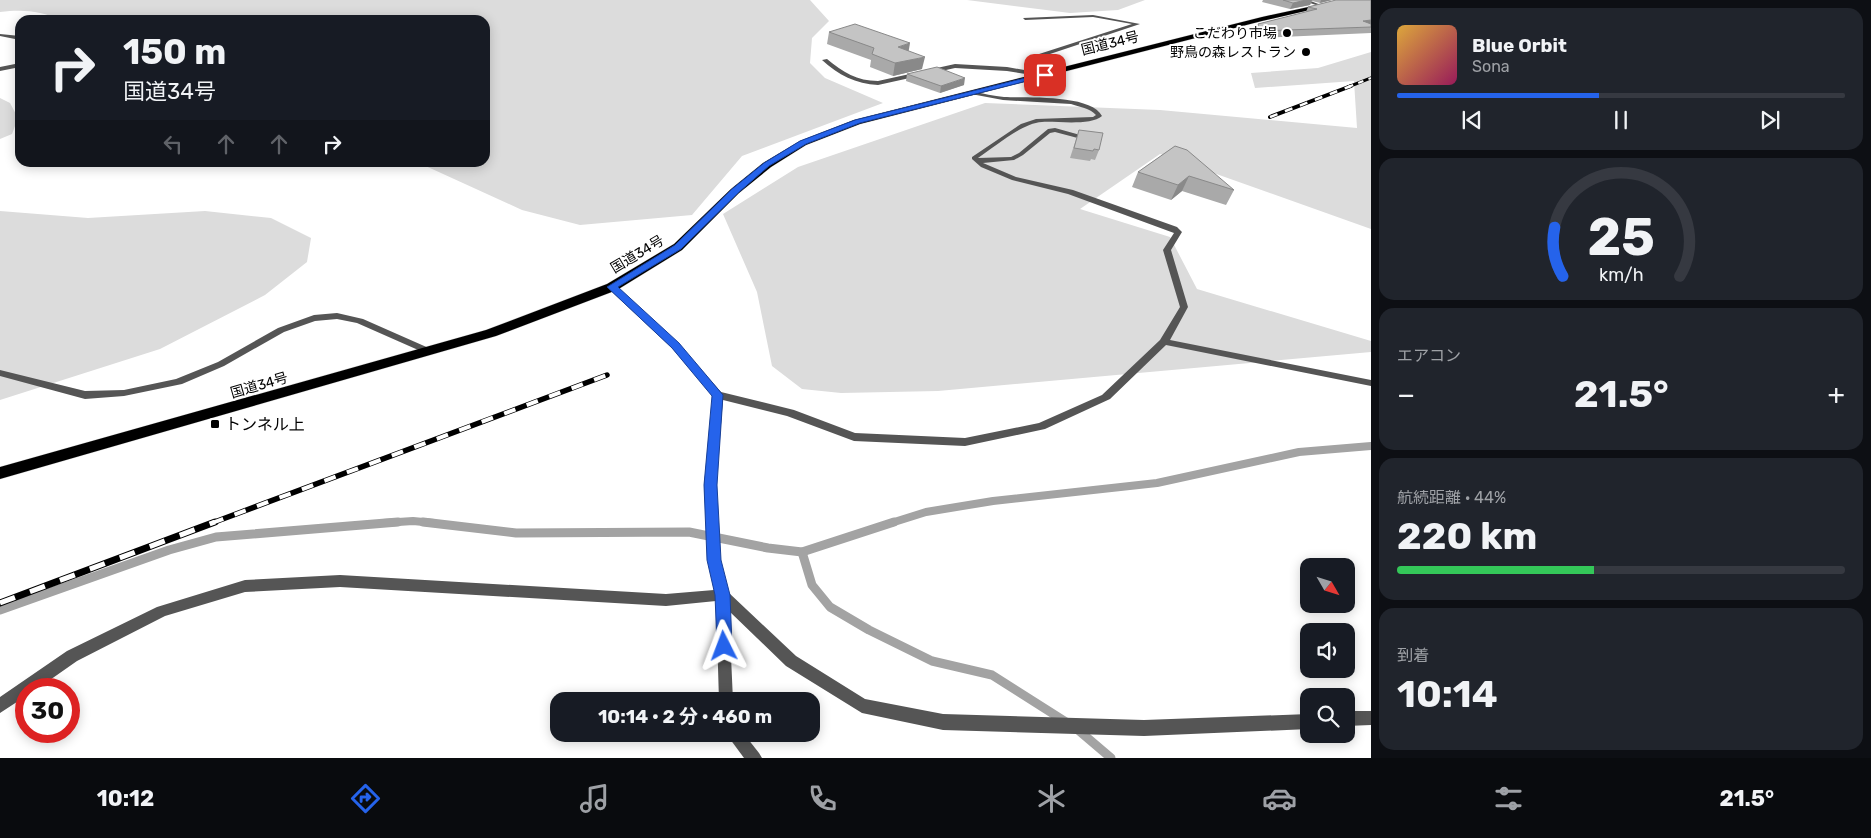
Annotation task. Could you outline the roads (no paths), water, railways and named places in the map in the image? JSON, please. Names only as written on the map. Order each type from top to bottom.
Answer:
[{"type":"highway","name":"国道34号","points":[[0,473],[491,333],[612,287],[678,247],[735,191],[766,165],[803,143],[858,122],[1319,5],[1350,0]]},
{"type":"street","points":[[1303,0],[1319,5]]},
{"type":"street","points":[[825,60],[845,76],[866,84],[955,66],[1007,69],[1045,75],[1038,56],[1138,24],[1093,16],[1024,20]]},
{"type":"street","points":[[0,35],[15,37]]},
{"type":"street","points":[[0,69],[15,66]]},
{"type":"street","points":[[974,93],[1001,100],[1037,100],[1082,106],[1092,109],[1099,116],[1086,120],[1038,120],[1023,125],[974,158],[976,161]]},
{"type":"street","points":[[976,161],[1012,159],[1021,154],[1048,130],[1055,130],[1089,139]]},
{"type":"street","points":[[612,287],[675,346],[718,395],[790,413],[854,437],[965,442],[1041,426],[1106,397],[1164,342],[1184,307],[1167,250],[1178,232],[1070,192],[1014,180],[976,161]]},
{"type":"street","points":[[0,373],[85,396],[124,394],[178,382],[222,364],[281,330],[314,318],[337,316],[360,321],[428,351]]},
{"type":"street","points":[[1164,342],[1371,383]]},
{"type":"street","points":[[718,395],[710,485],[714,560],[722,595],[726,692]]},
{"type":"street","points":[[0,706],[72,656],[162,611],[245,586],[340,581],[666,600],[722,595],[791,661],[862,706],[943,722],[1144,728],[1300,721]]},
{"type":"street","points":[[1355,719],[1371,718]]},
{"type":"street","points":[[741,742],[754,758]]},
{"type":"waterway","points":[[891,523],[926,512],[993,501],[1157,483],[1299,452],[1371,446]]},
{"type":"waterway","points":[[0,610],[169,550],[216,537],[398,522]]},
{"type":"waterway","points":[[383,523],[398,522]]},
{"type":"waterway","points":[[398,522],[434,523]]},
{"type":"waterway","points":[[423,522],[516,533],[689,532],[768,548],[802,552]]},
{"type":"waterway","points":[[802,552],[894,522]]},
{"type":"waterway","points":[[802,552],[812,585],[830,607],[869,630],[932,661],[992,675],[1066,722]]},
{"type":"waterway","points":[[1077,729],[1111,758]]},
{"type":"railway","points":[[1348,87],[1371,78]]},
{"type":"railway","points":[[1270,117],[1351,86]]},
{"type":"railway","points":[[212,523],[607,375]]},
{"type":"railway","points":[[0,603],[215,522]]},
{"type":"place","name":"こだわり市場","points":[[1287,33]]},
{"type":"place","name":"野鳥の森レストラン","points":[[1306,52]]},
{"type":"place","name":"トンネル上","points":[[215,424]]}]
